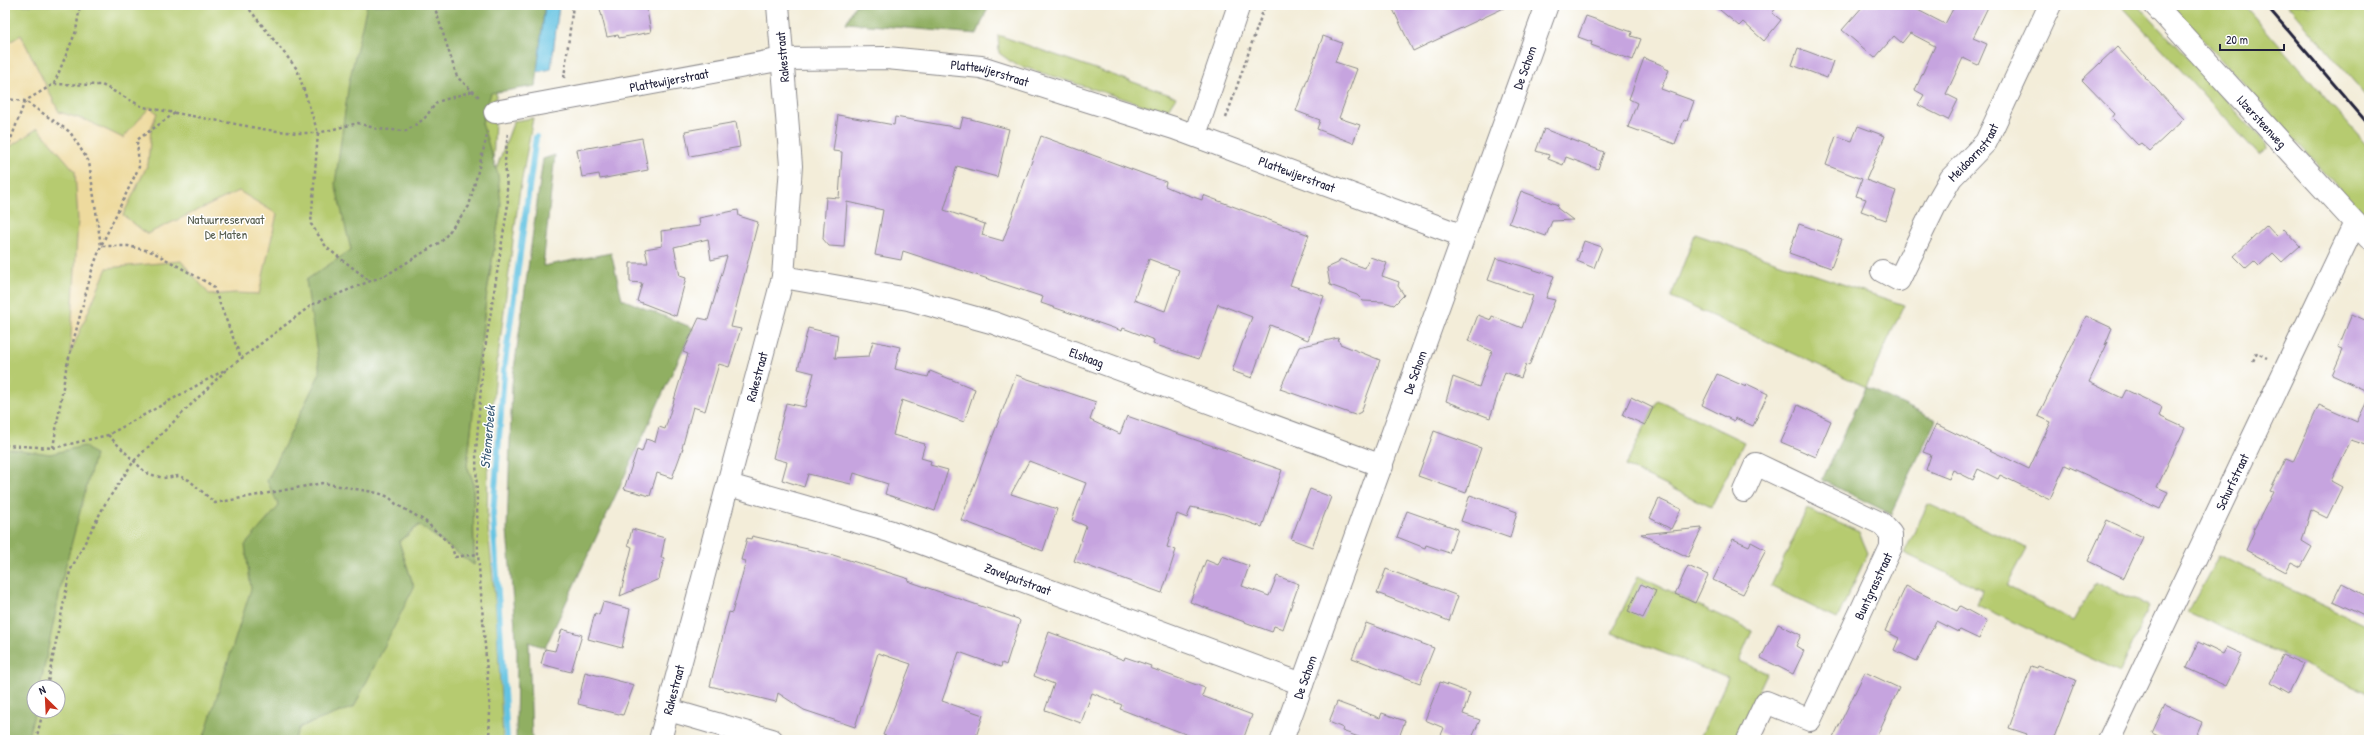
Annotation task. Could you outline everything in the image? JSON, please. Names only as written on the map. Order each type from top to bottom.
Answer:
[{"type":"street","name":"Rakestraat","points":[[660,740],[729,485],[783,277],[791,166],[778,5]]},
{"type":"street","points":[[1195,135],[1239,5]]},
{"type":"street","name":"De Schom","points":[[1282,740],[1382,466],[1463,236],[1548,5]]},
{"type":"street","name":"Meidoornstraat","points":[[1882,271],[1899,280],[1935,206],[1952,178],[1986,142],[2050,5]]},
{"type":"street","name":"IJzersteenweg","points":[[2155,5],[2362,231]]},
{"type":"street","name":"Plattewijerstraat","points":[[502,119],[561,99],[783,59],[887,58],[981,67],[1195,135],[1463,236]]},
{"type":"street","name":"Schurfstraat","points":[[2109,740],[2362,231]]},
{"type":"street","name":"Elshaag","points":[[783,277],[908,298],[994,323],[1382,466]]},
{"type":"street","name":"Buntgrasstraat","points":[[1744,490],[1756,464],[1882,524],[1891,534],[1891,547],[1810,720],[1766,702],[1748,740]]},
{"type":"street","name":"Zavelputstraat","points":[[729,485],[889,531],[1302,684]]},
{"type":"street","points":[[669,710],[772,740]]},
{"type":"path","points":[[54,84],[76,31],[80,5]]},
{"type":"path","points":[[246,5],[297,69],[318,133],[311,224],[327,248],[370,281]]},
{"type":"path","points":[[434,5],[457,77],[473,90],[502,119],[508,204],[483,361],[476,451],[478,554],[490,711],[489,740]]},
{"type":"path","points":[[561,99],[573,5]]},
{"type":"path","points":[[1226,118],[1265,5]]},
{"type":"path","points":[[5,155],[25,101],[54,84],[102,86],[143,107],[268,130],[297,133],[318,133],[358,123],[377,129],[406,131],[424,120],[437,102],[473,90]]},
{"type":"path","points":[[5,99],[25,101],[70,132],[89,162],[101,246]]},
{"type":"path","points":[[53,448],[66,369],[92,270],[101,246],[139,167],[137,140],[175,113]]},
{"type":"path","points":[[49,679],[70,571],[106,504],[134,461],[230,367],[313,304],[388,274],[442,241],[469,206],[491,119],[502,119]]},
{"type":"path","points":[[101,246],[128,246],[153,252],[213,286],[241,358]]},
{"type":"path","points":[[2253,361],[2257,353],[2269,358]]},
{"type":"path","points":[[5,444],[53,448],[108,435],[230,367]]},
{"type":"path","points":[[108,435],[146,473],[164,478],[179,476],[189,480],[215,503],[323,483],[378,493],[389,497],[396,504],[425,521],[451,545],[455,557],[478,554]]},
{"type":"path","points":[[36,740],[41,719]]},
{"type":"green space","name":"Natuurreservaat De Maten","points":[[5,5],[489,5],[498,51],[493,165],[338,508],[414,587],[399,542],[420,525],[474,565],[473,481],[467,466],[486,299],[501,205],[496,169],[514,121],[533,118],[519,195],[496,372],[488,462],[487,518],[496,610],[503,740],[5,740]]},
{"type":"green space","points":[[367,5],[545,5],[536,86],[491,93],[482,123],[498,175],[501,205],[486,299],[467,466],[473,481],[474,565],[419,525],[399,542],[414,587],[354,707],[300,727],[294,740],[203,740],[251,589],[245,545],[279,506],[267,481],[320,373],[306,280],[351,250],[335,184],[349,82]]},
{"type":"green space","points":[[855,5],[989,5],[977,34],[846,23]]},
{"type":"green space","points":[[2121,5],[2139,5],[2266,144],[2267,149],[2259,155]]},
{"type":"green space","points":[[2171,5],[2244,5],[2369,148],[2369,221]]},
{"type":"green space","points":[[2288,5],[2369,5],[2369,99]]},
{"type":"green space","points":[[998,35],[1176,97],[1166,112],[1014,64],[999,53]]},
{"type":"green space","points":[[555,155],[543,266],[611,253],[622,299],[693,328],[545,648],[529,642],[532,740],[516,740],[517,650],[507,530],[512,384],[543,159]]},
{"type":"green space","points":[[1695,234],[1904,305],[1866,387],[1671,297]]},
{"type":"green space","points":[[1866,387],[1936,420],[1891,514],[1822,480]]},
{"type":"green space","points":[[1658,400],[1744,442],[1711,507],[1625,466]]},
{"type":"green space","points":[[84,446],[95,455],[64,572],[42,679],[26,679],[26,719],[33,719],[27,740],[5,740],[5,448],[50,454]]},
{"type":"green space","points":[[1928,504],[2027,548],[2007,586],[2073,621],[2095,582],[2149,606],[2120,672],[1977,605],[1982,590],[1904,553]]},
{"type":"green space","points":[[1807,509],[1859,532],[1868,553],[1837,619],[1771,586]]},
{"type":"green space","points":[[2219,555],[2369,627],[2369,694],[2188,612]]},
{"type":"green space","points":[[1638,576],[1752,631],[1739,661],[1767,673],[1736,740],[1699,740],[1728,678],[1612,633]]},
{"type":"sand","points":[[21,35],[59,112],[88,121],[123,138],[150,107],[157,113],[151,129],[148,164],[123,215],[147,234],[239,191],[277,214],[259,294],[235,293],[210,295],[181,261],[107,268],[70,354],[78,220],[75,171],[38,128],[5,150],[5,45]]},
{"type":"water","points":[[545,5],[559,5],[551,69],[537,72]]},
{"type":"building","points":[[599,5],[646,5],[651,32],[619,38],[618,35],[607,37]]},
{"type":"building","points":[[1391,5],[1510,5],[1413,51]]},
{"type":"building","points":[[1714,5],[1779,5],[1772,13],[1781,20],[1764,41],[1743,22],[1739,26]]},
{"type":"building","points":[[1864,5],[1908,5],[1945,24],[1955,5],[1989,5],[1973,38],[1987,44],[1978,65],[1963,58],[1946,94],[1958,100],[1948,120],[1918,105],[1924,95],[1915,90],[1935,46],[1910,33],[1902,43],[1894,36],[1875,58],[1842,30]]},
{"type":"building","points":[[1586,16],[1632,32],[1631,36],[1641,39],[1633,60],[1591,45],[1592,42],[1578,37]]},
{"type":"building","points":[[1323,36],[1342,43],[1335,62],[1357,69],[1339,118],[1360,125],[1353,143],[1317,129],[1320,120],[1296,111]]},
{"type":"building","points":[[2117,47],[2184,119],[2150,151],[2141,143],[2138,145],[2112,118],[2115,114],[2082,80]]},
{"type":"building","points":[[1798,48],[1833,61],[1827,78],[1792,65]]},
{"type":"building","points":[[1644,58],[1664,66],[1664,68],[1669,70],[1661,89],[1694,101],[1687,121],[1684,120],[1675,144],[1628,127],[1637,103],[1629,99]]},
{"type":"building","points":[[838,115],[894,125],[895,117],[960,128],[963,117],[1009,129],[997,177],[957,166],[944,210],[985,224],[982,235],[1003,241],[1041,136],[1166,182],[1165,186],[1174,190],[1202,200],[1203,195],[1309,235],[1290,285],[1324,296],[1308,340],[1270,325],[1252,378],[1232,371],[1252,317],[1218,304],[1199,359],[1153,344],[1154,340],[1123,328],[1122,331],[1041,303],[1043,297],[903,251],[901,260],[875,255],[883,210],[847,202],[844,247],[829,246],[823,239],[826,197],[839,198],[842,152],[833,151]],"holes":[[[1149,259],[1179,270],[1165,311],[1134,300]]]},
{"type":"building","points":[[736,122],[740,147],[690,156],[685,131]]},
{"type":"building","points":[[1858,126],[1885,136],[1866,180],[1896,191],[1886,220],[1861,211],[1866,199],[1856,196],[1862,179],[1826,165],[1836,136],[1852,141]]},
{"type":"building","points":[[1544,129],[1604,152],[1598,169],[1566,157],[1563,165],[1548,159],[1549,155],[1536,151]]},
{"type":"building","points":[[642,138],[648,170],[600,179],[599,174],[582,177],[577,150]]},
{"type":"building","points":[[1521,191],[1558,205],[1557,208],[1573,220],[1552,221],[1546,236],[1509,223]]},
{"type":"building","points":[[738,210],[739,216],[758,222],[731,327],[741,329],[729,367],[719,364],[705,411],[693,407],[683,448],[672,478],[657,473],[650,496],[624,489],[637,450],[642,452],[646,439],[655,442],[659,427],[665,429],[688,354],[683,352],[699,318],[708,320],[727,256],[711,260],[708,239],[674,247],[680,276],[686,278],[676,316],[637,301],[642,283],[630,282],[630,263],[648,263],[645,249],[662,246],[661,231],[700,226],[699,218]]},
{"type":"building","points":[[1799,224],[1842,239],[1831,268],[1789,253]]},
{"type":"building","points":[[2267,225],[2277,236],[2284,229],[2300,246],[2282,262],[2273,253],[2259,266],[2254,261],[2246,268],[2234,256]]},
{"type":"building","points":[[1584,241],[1602,247],[1594,268],[1577,261]]},
{"type":"building","points":[[1370,257],[1387,263],[1382,276],[1399,282],[1398,286],[1404,295],[1394,305],[1384,302],[1363,301],[1357,295],[1330,285],[1327,268],[1338,263],[1340,259],[1365,268]]},
{"type":"building","points":[[1496,258],[1554,276],[1546,298],[1555,300],[1529,366],[1526,364],[1521,378],[1505,372],[1490,418],[1446,401],[1453,377],[1479,387],[1492,351],[1468,341],[1478,315],[1491,320],[1492,316],[1522,328],[1533,296],[1488,280]]},
{"type":"building","points":[[2352,314],[2369,322],[2369,392],[2332,375],[2343,350],[2338,348]]},
{"type":"building","points":[[2086,316],[2112,328],[2105,345],[2108,342],[2089,382],[2122,398],[2126,390],[2162,407],[2159,416],[2185,428],[2157,487],[2168,492],[2160,509],[2065,465],[2050,499],[2000,475],[1998,479],[1978,469],[1973,480],[1953,470],[1949,479],[1926,470],[1931,455],[1923,452],[1936,424],[2029,469],[2051,422],[2038,416]]},
{"type":"building","points":[[808,328],[838,335],[835,358],[869,356],[873,341],[900,347],[895,369],[928,377],[930,371],[975,389],[964,422],[902,400],[893,435],[925,444],[921,458],[931,461],[930,465],[948,470],[935,511],[885,494],[888,484],[854,473],[851,484],[808,474],[804,487],[782,480],[787,462],[773,458],[786,403],[805,407],[814,373],[798,369]]},
{"type":"building","points":[[1338,338],[1340,344],[1380,360],[1361,412],[1355,415],[1280,389],[1299,347]]},
{"type":"building","points":[[1717,374],[1746,387],[1747,384],[1768,394],[1753,426],[1735,418],[1734,421],[1702,405]]},
{"type":"building","points":[[1016,375],[1096,402],[1090,420],[1120,434],[1127,416],[1282,470],[1262,527],[1224,514],[1191,507],[1187,518],[1177,514],[1167,547],[1176,550],[1162,593],[1074,561],[1086,526],[1072,520],[1086,483],[1029,461],[1011,494],[1057,509],[1043,551],[961,520]]},
{"type":"building","points":[[1631,397],[1653,408],[1645,425],[1623,415]]},
{"type":"building","points":[[2369,397],[2369,446],[2351,440],[2331,481],[2342,487],[2327,518],[2311,510],[2302,541],[2312,547],[2301,567],[2291,562],[2286,572],[2246,550],[2254,532],[2253,531],[2273,492],[2270,491],[2286,459],[2293,462],[2319,405],[2357,422]]},
{"type":"building","points":[[1798,405],[1831,421],[1816,457],[1781,442]]},
{"type":"building","points":[[1434,431],[1481,448],[1466,493],[1418,476]]},
{"type":"building","points":[[1310,489],[1331,497],[1312,547],[1291,539]]},
{"type":"building","points":[[1470,495],[1517,512],[1510,538],[1461,521]]},
{"type":"building","points":[[1659,499],[1681,509],[1671,529],[1650,518]]},
{"type":"building","points":[[1407,511],[1458,529],[1449,553],[1426,545],[1425,548],[1397,537]]},
{"type":"building","points":[[2107,520],[2143,537],[2124,578],[2088,561]]},
{"type":"building","points":[[1702,528],[1688,557],[1641,534]]},
{"type":"building","points":[[632,529],[665,538],[661,558],[664,558],[659,579],[620,596],[632,547],[628,545]]},
{"type":"building","points":[[752,536],[833,555],[909,579],[908,581],[1018,619],[1020,621],[1006,665],[1002,663],[1001,667],[959,652],[942,701],[983,715],[975,740],[896,740],[883,735],[911,664],[878,653],[855,727],[804,710],[778,693],[776,702],[710,686],[729,612],[732,613],[746,561],[741,560],[747,538],[751,539]]},
{"type":"building","points":[[1733,539],[1749,546],[1751,542],[1766,550],[1743,594],[1713,580]]},
{"type":"building","points":[[1222,556],[1249,566],[1242,586],[1269,596],[1277,576],[1299,584],[1283,629],[1274,626],[1272,632],[1190,602],[1206,560],[1218,565]]},
{"type":"building","points":[[1688,566],[1708,575],[1695,603],[1675,594]]},
{"type":"building","points":[[1386,569],[1458,596],[1449,621],[1377,593]]},
{"type":"building","points":[[2342,583],[2369,597],[2369,605],[2364,616],[2333,601]]},
{"type":"building","points":[[1641,584],[1656,591],[1643,618],[1628,611]]},
{"type":"building","points":[[1906,586],[1957,611],[1960,606],[1987,621],[1979,639],[1960,630],[1958,632],[1936,621],[1917,661],[1894,650],[1899,638],[1885,631]]},
{"type":"building","points":[[603,602],[630,609],[622,648],[588,639],[595,613],[599,615]]},
{"type":"building","points":[[1366,623],[1434,648],[1420,683],[1352,658]]},
{"type":"building","points":[[1778,624],[1801,635],[1796,646],[1804,651],[1793,674],[1761,658]]},
{"type":"building","points":[[562,629],[582,635],[571,672],[541,664],[545,649],[555,651]]},
{"type":"building","points":[[1049,632],[1124,660],[1125,657],[1151,666],[1150,668],[1205,688],[1202,696],[1252,715],[1243,740],[1201,740],[1120,709],[1122,705],[1092,693],[1081,723],[1045,710],[1054,684],[1034,676]]},
{"type":"building","points":[[2198,642],[2223,654],[2227,647],[2242,654],[2226,686],[2186,668]]},
{"type":"building","points":[[2283,655],[2303,664],[2289,693],[2270,682]]},
{"type":"building","points":[[2031,666],[2037,668],[2038,666],[2076,680],[2053,740],[2025,740],[2027,734],[2009,728]]},
{"type":"building","points":[[585,672],[634,685],[623,715],[578,704]]},
{"type":"building","points":[[1865,672],[1899,688],[1875,740],[1832,740]]},
{"type":"building","points":[[1440,682],[1470,693],[1463,714],[1480,720],[1471,740],[1450,740],[1441,735],[1444,728],[1425,720]]},
{"type":"building","points":[[1337,702],[1380,718],[1382,713],[1405,721],[1398,740],[1367,740],[1342,731],[1343,728],[1329,722]]},
{"type":"building","points":[[2165,705],[2202,722],[2194,740],[2166,740],[2152,733]]},
{"type":"waterway","name":"Stiemerbeek","points":[[507,740],[493,514],[505,362],[536,137]]},
{"type":"railway","points":[[2266,5],[2369,125]]}]
